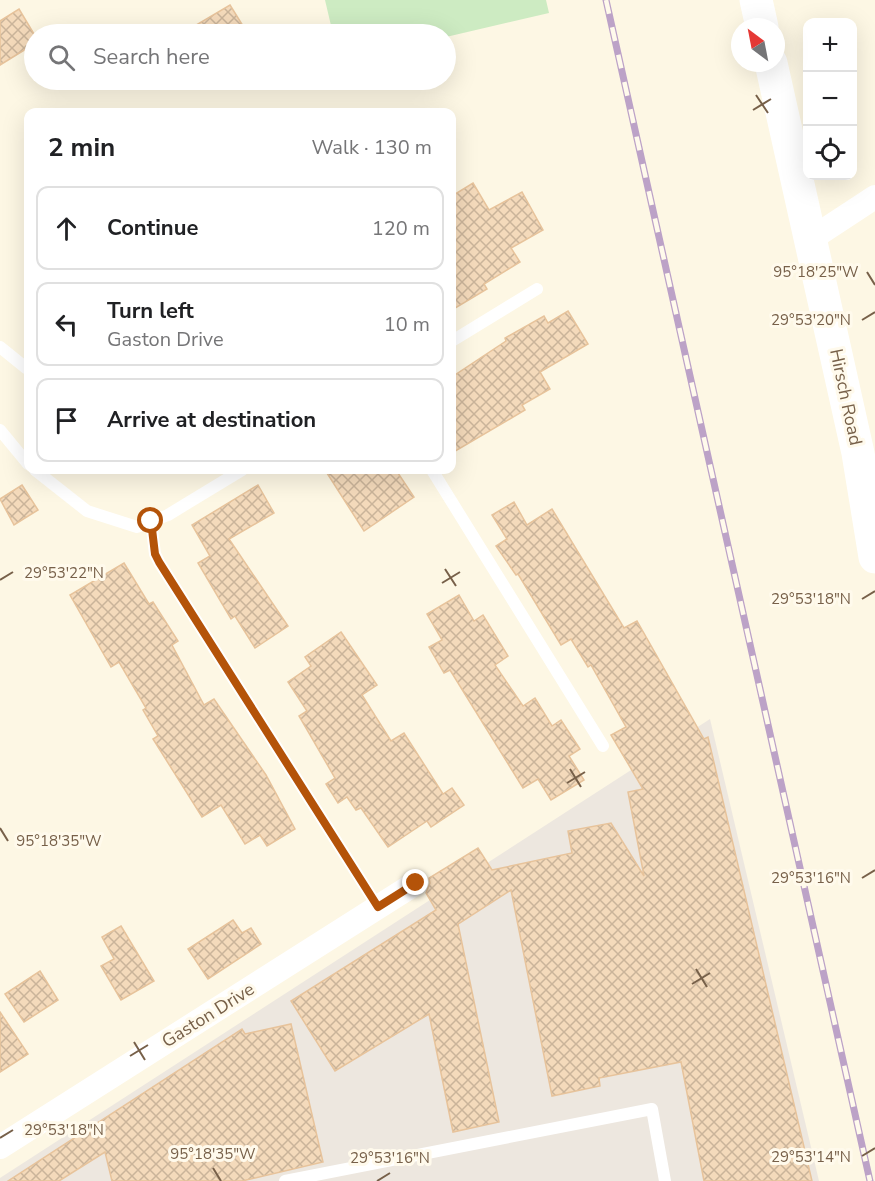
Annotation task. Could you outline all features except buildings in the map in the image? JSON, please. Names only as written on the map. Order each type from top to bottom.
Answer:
[{"type":"main road","points":[[756,0],[760,18]]},
{"type":"main road","name":"Hirsch Road","points":[[773,72],[858,453],[875,557]]},
{"type":"street","points":[[811,239],[875,197]]},
{"type":"street","name":"Gaston Drive","points":[[0,1148],[416,883]]},
{"type":"lane","points":[[456,339],[537,289]]},
{"type":"lane","points":[[0,347],[24,366]]},
{"type":"lane","points":[[0,429],[24,459]]},
{"type":"lane","points":[[40,474],[87,511],[137,527],[168,515],[235,474]]},
{"type":"lane","points":[[434,474],[603,746]]},
{"type":"lane","points":[[151,521],[155,554],[159,562],[378,907]]},
{"type":"lane","points":[[285,1181],[651,1109],[665,1181]]},
{"type":"shaded area","points":[[710,719],[819,1181],[0,1181],[0,1178]]},
{"type":"green space","points":[[325,0],[546,0],[549,13],[456,35],[456,24],[331,24]]},
{"type":"railway","points":[[606,0],[870,1181]]},
{"type":"route","points":[[151,521],[155,554],[159,562],[378,907],[416,883]]}]
